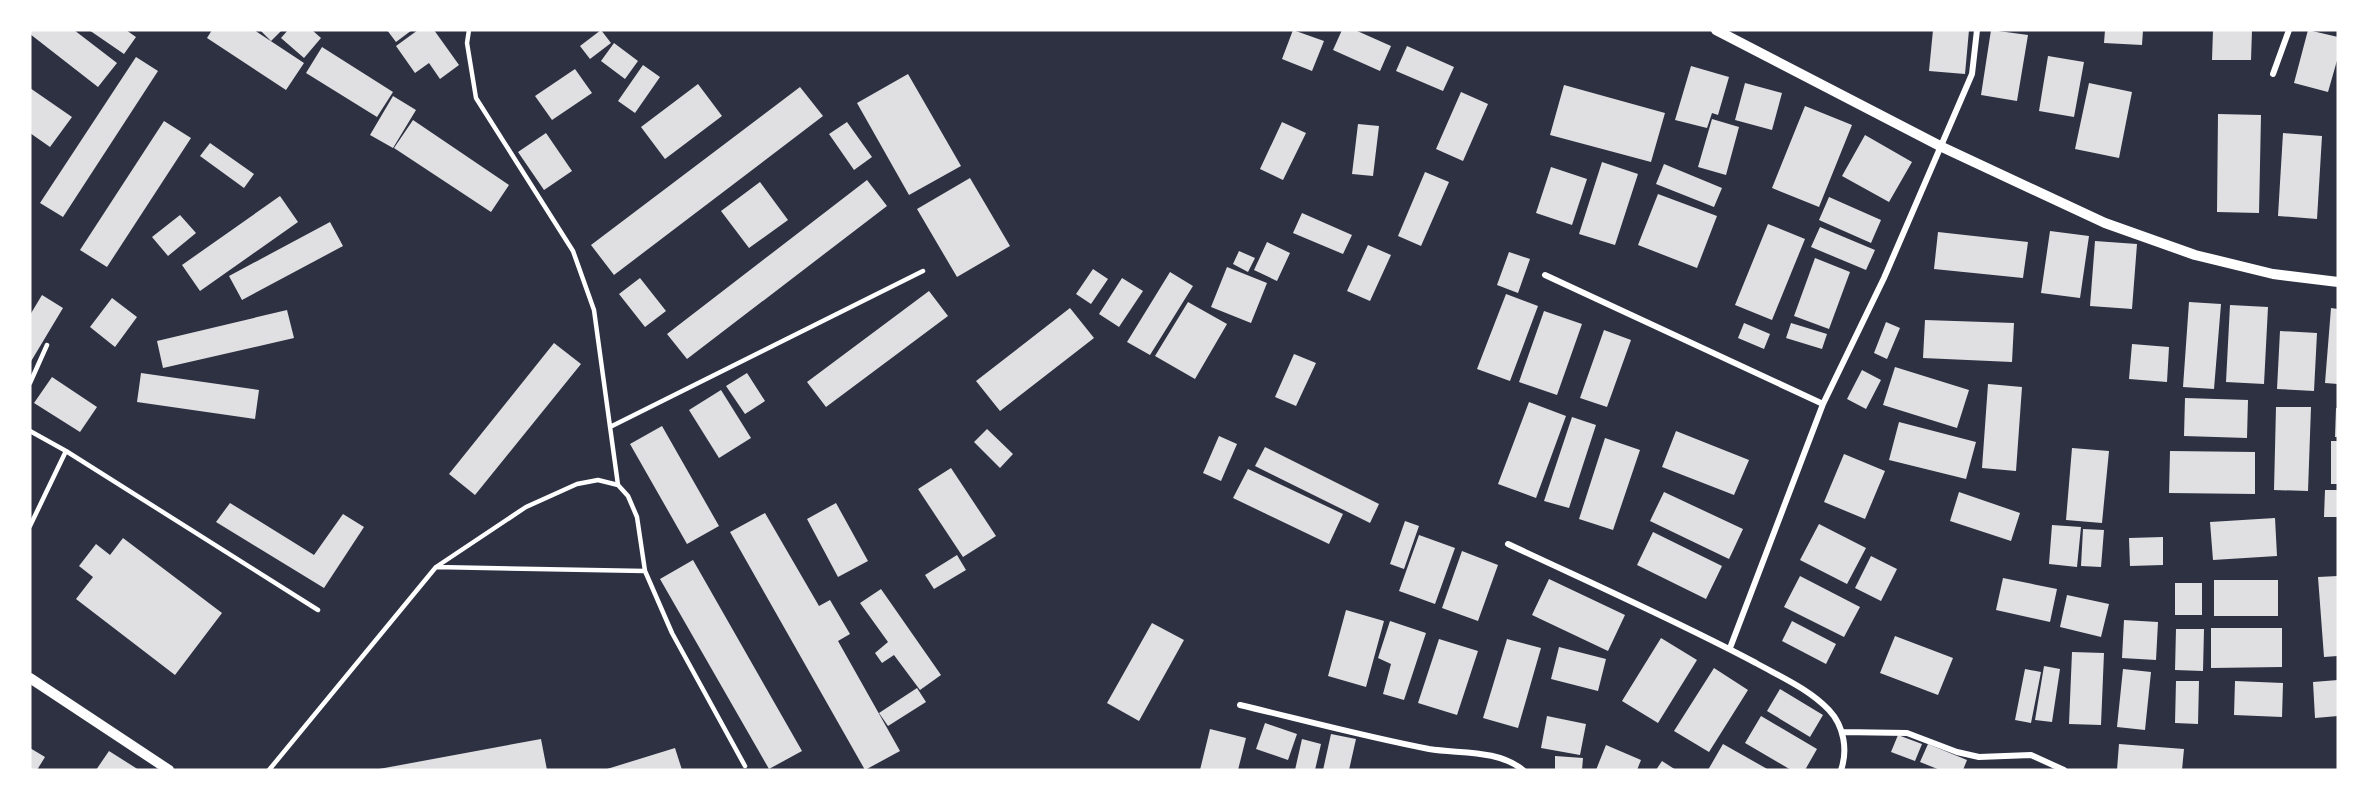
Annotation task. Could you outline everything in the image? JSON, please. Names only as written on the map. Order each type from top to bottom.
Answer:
[{"type":"street","points":[[1716,30],[1942,147],[2105,223],[2195,255],[2273,274],[2338,282]]},
{"type":"street","points":[[1730,648],[1823,404],[1884,278],[1972,74],[1977,30]]},
{"type":"street","points":[[2273,74],[2289,30]]},
{"type":"street","points":[[1545,274],[1823,404]]},
{"type":"street","points":[[1508,544],[1730,648],[1793,682],[1829,711],[1842,732],[1846,757],[1841,770]]},
{"type":"street","points":[[30,678],[169,770]]},
{"type":"street","points":[[1240,705],[1431,749],[1492,757],[1515,764],[1523,770]]},
{"type":"street","points":[[1842,732],[1907,733],[1957,752],[1979,757],[2031,755],[2064,770]]},
{"type":"lane","points":[[469,30],[467,43],[476,98],[573,251],[594,310],[618,485]]},
{"type":"lane","points":[[610,427],[923,271]]},
{"type":"lane","points":[[30,383],[47,345]]},
{"type":"lane","points":[[30,431],[318,610]]},
{"type":"lane","points":[[30,526],[66,452]]},
{"type":"lane","points":[[269,770],[436,567],[526,507],[577,484],[598,480],[618,485],[628,496],[637,518],[645,571],[672,633],[745,766]]},
{"type":"lane","points":[[436,567],[645,571]]},
{"type":"building","points":[[30,30],[74,30],[117,63],[98,87],[30,34]]},
{"type":"building","points":[[89,30],[126,30],[136,37],[124,54]]},
{"type":"building","points":[[212,30],[254,30],[304,63],[286,90],[207,38]]},
{"type":"building","points":[[260,30],[282,30],[271,41]]},
{"type":"building","points":[[288,30],[312,30],[321,38],[304,58],[281,38]]},
{"type":"building","points":[[387,30],[412,30],[396,42]]},
{"type":"building","points":[[418,30],[434,30],[459,65],[440,79],[429,63],[415,73],[396,46]]},
{"type":"building","points":[[601,30],[611,43],[590,59],[580,46]]},
{"type":"building","points":[[1293,30],[1324,41],[1312,71],[1282,59]]},
{"type":"building","points":[[1342,30],[1355,30],[1391,46],[1380,71],[1333,50]]},
{"type":"building","points":[[1933,30],[1969,30],[1965,74],[1929,71]]},
{"type":"building","points":[[1991,30],[2028,35],[2017,101],[1981,95]]},
{"type":"building","points":[[2105,30],[2143,30],[2142,45],[2104,43]]},
{"type":"building","points":[[2213,30],[2252,30],[2251,60],[2212,60]]},
{"type":"building","points":[[2308,30],[2338,37],[2338,57],[2328,92],[2294,83]]},
{"type":"building","points":[[614,43],[638,61],[625,79],[601,61]]},
{"type":"building","points":[[1407,46],[1454,67],[1443,91],[1396,71]]},
{"type":"building","points":[[322,47],[393,92],[377,117],[306,73]]},
{"type":"building","points":[[2048,56],[2084,62],[2074,117],[2039,111]]},
{"type":"building","points":[[136,57],[158,71],[63,217],[40,203]]},
{"type":"building","points":[[643,65],[660,77],[635,113],[618,101]]},
{"type":"building","points":[[1691,66],[1729,77],[1718,115],[1712,113],[1707,128],[1675,120]]},
{"type":"building","points":[[575,69],[592,93],[552,120],[535,96]]},
{"type":"building","points":[[908,74],[961,166],[909,195],[857,103]]},
{"type":"building","points":[[1745,83],[1782,93],[1772,130],[1735,120]]},
{"type":"building","points":[[2089,83],[2132,92],[2119,158],[2075,149]]},
{"type":"building","points":[[698,84],[722,116],[665,159],[641,127]]},
{"type":"building","points":[[1564,85],[1665,113],[1651,162],[1550,135]]},
{"type":"building","points":[[800,87],[823,116],[614,275],[591,245]]},
{"type":"building","points":[[30,88],[72,117],[50,147],[30,133]]},
{"type":"building","points":[[1461,92],[1488,104],[1463,161],[1436,149]]},
{"type":"building","points":[[393,96],[416,110],[393,148],[370,135]]},
{"type":"building","points":[[1805,106],[1852,125],[1819,207],[1772,188]]},
{"type":"building","points":[[2218,114],[2261,115],[2259,213],[2217,212]]},
{"type":"building","points":[[1712,119],[1739,127],[1726,175],[1698,167]]},
{"type":"building","points":[[413,120],[509,185],[491,212],[394,148]]},
{"type":"building","points":[[164,121],[191,138],[107,267],[80,250]]},
{"type":"building","points":[[847,122],[872,157],[854,170],[829,134]]},
{"type":"building","points":[[1282,122],[1306,133],[1283,180],[1260,169]]},
{"type":"building","points":[[1358,124],[1379,126],[1373,176],[1352,174]]},
{"type":"building","points":[[546,133],[572,171],[544,190],[518,152]]},
{"type":"building","points":[[2283,133],[2322,136],[2317,219],[2278,216]]},
{"type":"building","points":[[1865,135],[1912,162],[1889,202],[1842,176]]},
{"type":"building","points":[[210,143],[254,174],[244,188],[200,156]]},
{"type":"building","points":[[1602,162],[1638,174],[1615,245],[1579,234]]},
{"type":"building","points":[[1664,164],[1722,188],[1714,207],[1656,184]]},
{"type":"building","points":[[1551,167],[1587,179],[1572,225],[1536,213]]},
{"type":"building","points":[[1425,172],[1449,182],[1421,246],[1398,236]]},
{"type":"building","points":[[970,178],[1010,246],[957,277],[917,209]]},
{"type":"building","points":[[867,180],[887,206],[687,359],[667,334]]},
{"type":"building","points":[[760,182],[788,220],[749,248],[721,211]]},
{"type":"building","points":[[1658,194],[1717,216],[1697,268],[1638,245]]},
{"type":"building","points":[[280,196],[298,222],[200,291],[182,265]]},
{"type":"building","points":[[1829,197],[1881,220],[1871,243],[1819,220]]},
{"type":"building","points":[[1302,213],[1352,235],[1343,254],[1293,233]]},
{"type":"building","points":[[180,215],[196,233],[168,256],[152,237]]},
{"type":"building","points":[[330,222],[343,246],[242,300],[229,276]]},
{"type":"building","points":[[1768,224],[1805,239],[1772,320],[1735,305]]},
{"type":"building","points":[[1820,227],[1875,250],[1866,270],[1811,247]]},
{"type":"building","points":[[2050,231],[2089,236],[2080,298],[2041,293]]},
{"type":"building","points":[[1938,232],[2028,242],[2023,278],[1934,269]]},
{"type":"building","points":[[2095,241],[2137,244],[2132,309],[2090,306]]},
{"type":"building","points":[[1267,242],[1290,253],[1277,281],[1254,270]]},
{"type":"building","points":[[1368,245],[1391,255],[1370,301],[1347,291]]},
{"type":"building","points":[[1239,251],[1255,258],[1248,272],[1233,264]]},
{"type":"building","points":[[1509,252],[1530,259],[1518,293],[1497,285]]},
{"type":"building","points":[[1815,258],[1850,272],[1829,329],[1794,316]]},
{"type":"building","points":[[1227,267],[1267,283],[1251,323],[1211,307]]},
{"type":"building","points":[[1093,269],[1108,279],[1091,304],[1076,294]]},
{"type":"building","points":[[1170,272],[1193,286],[1150,355],[1127,342]]},
{"type":"building","points":[[640,278],[666,311],[645,327],[619,294]]},
{"type":"building","points":[[1122,278],[1143,291],[1119,327],[1099,314]]},
{"type":"building","points":[[929,291],[948,316],[826,407],[807,382]]},
{"type":"building","points":[[1506,294],[1538,306],[1510,381],[1477,369]]},
{"type":"building","points":[[42,295],[63,308],[30,363],[30,315]]},
{"type":"building","points":[[112,298],[137,317],[115,347],[90,327]]},
{"type":"building","points":[[1188,302],[1227,324],[1195,379],[1155,356]]},
{"type":"building","points":[[2189,302],[2221,304],[2214,389],[2183,387]]},
{"type":"building","points":[[2230,305],[2268,307],[2264,384],[2226,382]]},
{"type":"building","points":[[1070,308],[1094,338],[1000,411],[976,381]]},
{"type":"building","points":[[2331,308],[2338,309],[2338,384],[2325,383]]},
{"type":"building","points":[[287,310],[294,338],[163,368],[157,341]]},
{"type":"building","points":[[1544,311],[1582,324],[1557,395],[1519,382]]},
{"type":"building","points":[[1925,320],[2014,323],[2012,362],[1923,358]]},
{"type":"building","points":[[1886,322],[1900,328],[1887,359],[1874,353]]},
{"type":"building","points":[[1744,323],[1770,334],[1764,349],[1738,338]]},
{"type":"building","points":[[1791,323],[1827,334],[1822,349],[1786,338]]},
{"type":"building","points":[[1604,330],[1631,340],[1607,407],[1580,398]]},
{"type":"building","points":[[2280,331],[2317,333],[2314,391],[2277,389]]},
{"type":"building","points":[[554,343],[581,364],[475,495],[449,474]]},
{"type":"building","points":[[2132,344],[2169,347],[2167,382],[2129,379]]},
{"type":"building","points":[[1294,354],[1316,363],[1296,406],[1275,397]]},
{"type":"building","points":[[1895,367],[1969,390],[1957,428],[1883,405]]},
{"type":"building","points":[[1862,370],[1881,380],[1866,409],[1847,399]]},
{"type":"building","points":[[141,373],[259,390],[255,419],[137,402]]},
{"type":"building","points":[[747,373],[765,401],[745,414],[726,386]]},
{"type":"building","points":[[52,377],[97,407],[80,432],[34,403]]},
{"type":"building","points":[[1988,384],[2022,387],[2016,471],[1982,468]]},
{"type":"building","points":[[721,390],[751,438],[719,458],[689,410]]},
{"type":"building","points":[[2185,398],[2248,400],[2247,438],[2184,436]]},
{"type":"building","points":[[1529,402],[1566,416],[1536,498],[1498,484]]},
{"type":"building","points":[[2276,407],[2311,407],[2308,491],[2274,490]]},
{"type":"building","points":[[2336,408],[2338,408],[2338,437],[2335,437]]},
{"type":"building","points":[[1572,417],[1596,425],[1569,508],[1544,501]]},
{"type":"building","points":[[1899,422],[1976,442],[1966,479],[1889,460]]},
{"type":"building","points":[[662,426],[719,526],[687,544],[630,444]]},
{"type":"building","points":[[987,429],[1013,454],[1000,468],[974,442]]},
{"type":"building","points":[[1676,431],[1749,460],[1734,495],[1662,467]]},
{"type":"building","points":[[1219,436],[1237,444],[1221,481],[1203,473]]},
{"type":"building","points":[[1605,438],[1640,450],[1613,530],[1579,519]]},
{"type":"building","points":[[2331,441],[2338,441],[2338,484],[2331,484]]},
{"type":"building","points":[[1265,447],[1379,504],[1370,523],[1255,466]]},
{"type":"building","points":[[2072,448],[2109,451],[2102,523],[2066,520]]},
{"type":"building","points":[[2170,451],[2255,452],[2255,494],[2169,493]]},
{"type":"building","points":[[1844,454],[1885,471],[1865,519],[1824,502]]},
{"type":"building","points":[[951,468],[996,536],[963,557],[918,489]]},
{"type":"building","points":[[1248,469],[1343,514],[1329,544],[1233,498]]},
{"type":"building","points":[[2325,490],[2338,490],[2338,517],[2324,517]]},
{"type":"building","points":[[1664,492],[1743,529],[1729,559],[1650,521]]},
{"type":"building","points":[[1959,492],[2020,513],[2011,541],[1950,521]]},
{"type":"building","points":[[230,503],[314,555],[343,514],[364,527],[324,588],[216,522]]},
{"type":"building","points":[[836,503],[868,561],[838,577],[807,519]]},
{"type":"building","points":[[765,513],[819,606],[830,600],[850,634],[838,641],[900,751],[865,770],[730,532]]},
{"type":"building","points":[[2275,518],[2277,556],[2213,560],[2210,522]]},
{"type":"building","points":[[1405,521],[1419,526],[1404,569],[1390,564]]},
{"type":"building","points":[[1819,524],[1866,548],[1847,584],[1800,560]]},
{"type":"building","points":[[2052,525],[2081,527],[2077,567],[2049,564]]},
{"type":"building","points":[[2083,529],[2104,530],[2101,567],[2081,566]]},
{"type":"building","points":[[1653,532],[1722,566],[1706,599],[1637,565]]},
{"type":"building","points":[[1419,535],[1455,548],[1435,604],[1399,591]]},
{"type":"building","points":[[2163,537],[2163,565],[2130,566],[2129,538]]},
{"type":"building","points":[[123,538],[222,613],[175,675],[76,599],[93,577],[79,566],[96,544],[110,555]]},
{"type":"building","points":[[1462,551],[1498,565],[1478,621],[1442,608]]},
{"type":"building","points":[[957,555],[966,570],[934,589],[925,575]]},
{"type":"building","points":[[1871,556],[1897,569],[1881,601],[1855,588]]},
{"type":"building","points":[[693,560],[802,751],[769,769],[660,579]]},
{"type":"building","points":[[1800,576],[1860,607],[1844,637],[1784,607]]},
{"type":"building","points":[[2338,576],[2338,656],[2324,657],[2318,577]]},
{"type":"building","points":[[2003,578],[2057,589],[2050,622],[1996,610]]},
{"type":"building","points":[[1549,579],[1625,615],[1608,651],[1532,615]]},
{"type":"building","points":[[2214,580],[2278,580],[2278,616],[2214,616]]},
{"type":"building","points":[[2175,583],[2202,583],[2202,615],[2175,615]]},
{"type":"building","points":[[881,589],[941,675],[920,690],[894,655],[882,663],[875,653],[888,642],[860,603]]},
{"type":"building","points":[[2067,595],[2109,604],[2101,637],[2060,627]]},
{"type":"building","points":[[1346,610],[1384,621],[1366,687],[1328,676]]},
{"type":"building","points":[[2124,620],[2158,622],[2156,660],[2122,658]]},
{"type":"building","points":[[1390,621],[1426,633],[1404,700],[1383,694],[1391,664],[1378,658]]},
{"type":"building","points":[[1792,621],[1836,644],[1826,664],[1782,641]]},
{"type":"building","points":[[1152,623],[1184,640],[1139,721],[1107,703]]},
{"type":"building","points":[[2211,628],[2282,628],[2282,667],[2211,668]]},
{"type":"building","points":[[2176,629],[2204,629],[2203,671],[2175,670]]},
{"type":"building","points":[[1895,636],[1953,658],[1938,695],[1880,673]]},
{"type":"building","points":[[1661,638],[1697,660],[1658,723],[1622,701]]},
{"type":"building","points":[[1439,639],[1478,651],[1457,715],[1418,703]]},
{"type":"building","points":[[1507,639],[1541,648],[1518,728],[1483,718]]},
{"type":"building","points":[[1559,647],[1606,659],[1598,691],[1551,679]]},
{"type":"building","points":[[2072,652],[2104,653],[2101,725],[2069,724]]},
{"type":"building","points":[[2044,666],[2060,669],[2052,722],[2035,720]]},
{"type":"building","points":[[1714,668],[1748,690],[1709,752],[1674,731]]},
{"type":"building","points":[[2025,669],[2041,672],[2031,723],[2015,720]]},
{"type":"building","points":[[2123,669],[2151,672],[2145,730],[2117,727]]},
{"type":"building","points":[[2338,680],[2338,716],[2315,718],[2313,682]]},
{"type":"building","points":[[2176,681],[2199,681],[2198,724],[2175,723]]},
{"type":"building","points":[[2235,681],[2283,683],[2282,717],[2234,715]]},
{"type":"building","points":[[917,688],[926,702],[888,726],[879,713]]},
{"type":"building","points":[[1780,689],[1823,715],[1810,737],[1767,711]]},
{"type":"building","points":[[1547,716],[1586,724],[1580,755],[1541,748]]},
{"type":"building","points":[[1761,716],[1817,749],[1805,770],[1791,770],[1745,743]]},
{"type":"building","points":[[1265,723],[1297,734],[1288,760],[1256,749]]},
{"type":"building","points":[[1210,729],[1246,738],[1238,770],[1200,770]]},
{"type":"building","points":[[1331,734],[1356,739],[1349,770],[1323,770]]},
{"type":"building","points":[[1898,735],[1922,744],[1915,761],[1891,752]]},
{"type":"building","points":[[541,739],[547,770],[379,770],[379,769]]},
{"type":"building","points":[[1302,739],[1321,744],[1315,770],[1295,770]]},
{"type":"building","points":[[1723,744],[1769,770],[1708,770]]},
{"type":"building","points":[[1928,744],[1967,760],[1963,770],[1940,770],[1920,762]]},
{"type":"building","points":[[2119,744],[2184,749],[2182,770],[2117,770]]},
{"type":"building","points":[[1606,745],[1641,760],[1637,770],[1596,770]]},
{"type":"building","points":[[30,748],[45,757],[37,770],[30,770]]},
{"type":"building","points":[[675,748],[682,770],[607,770],[607,769]]},
{"type":"building","points":[[109,751],[139,770],[96,770]]},
{"type":"building","points":[[1555,756],[1583,758],[1582,770],[1555,770]]},
{"type":"building","points":[[1662,761],[1676,770],[1656,770]]}]
